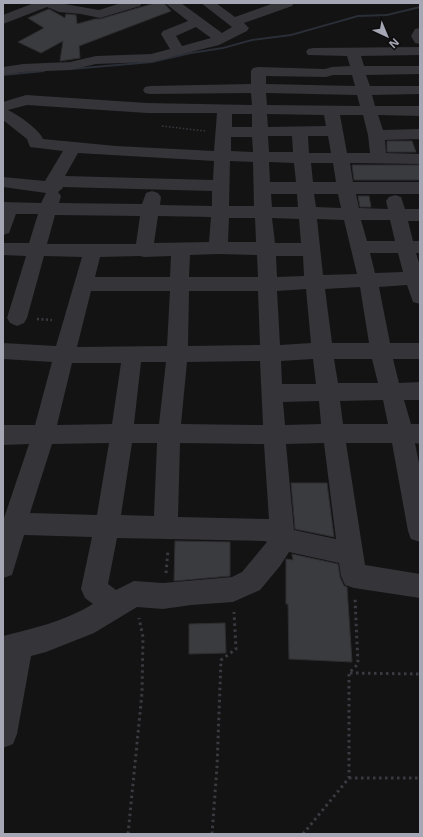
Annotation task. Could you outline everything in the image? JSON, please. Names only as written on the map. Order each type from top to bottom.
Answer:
[{"type":"street","points":[[3,20],[47,3],[59,8],[100,14],[135,3]]},
{"type":"street","points":[[172,3],[186,12],[196,22],[222,39]]},
{"type":"street","points":[[233,22],[286,3]]},
{"type":"street","points":[[147,108],[151,74],[179,52],[222,39],[242,28],[211,4]]},
{"type":"street","points":[[179,52],[168,34],[196,22]]},
{"type":"street","points":[[420,32],[418,36],[420,40]]},
{"type":"street","points":[[313,52],[353,53],[420,51]]},
{"type":"street","points":[[353,53],[376,134],[381,159],[392,188],[397,214],[413,247],[420,297]]},
{"type":"street","points":[[3,71],[23,68],[70,66],[96,60],[151,74],[259,88],[363,91],[420,90]]},
{"type":"street","points":[[3,734],[11,647],[46,639],[85,624],[134,594],[163,596],[233,589],[251,581],[271,558],[283,539],[274,435],[266,249],[263,213],[258,71],[326,73],[332,71],[420,70]]},
{"type":"street","points":[[3,106],[26,100],[147,108],[420,111]]},
{"type":"street","points":[[218,248],[222,212],[222,156],[225,108]]},
{"type":"street","points":[[331,110],[351,214],[368,281],[381,352],[391,393],[411,434],[420,531]]},
{"type":"street","points":[[3,114],[8,116],[35,137],[36,143],[110,152],[303,158],[420,159]]},
{"type":"street","points":[[299,131],[323,351],[352,565]]},
{"type":"street","points":[[223,132],[336,131]]},
{"type":"street","points":[[376,134],[420,134]]},
{"type":"street","points":[[17,318],[38,249],[49,208],[53,184],[73,148]]},
{"type":"street","points":[[3,182],[222,186]]},
{"type":"street","points":[[144,251],[155,185]]},
{"type":"street","points":[[262,188],[420,188]]},
{"type":"street","points":[[3,229],[6,208],[420,215]]},
{"type":"street","points":[[359,247],[413,247]]},
{"type":"street","points":[[3,249],[93,251],[144,251],[218,248],[312,250]]},
{"type":"street","points":[[168,527],[169,434],[177,354],[182,249]]},
{"type":"street","points":[[3,566],[14,524],[22,506],[43,434],[93,251]]},
{"type":"street","points":[[83,284],[267,284],[418,278]]},
{"type":"street","points":[[3,350],[64,355],[323,351],[420,352]]},
{"type":"street","points":[[115,606],[94,589],[108,526],[123,433],[132,354]]},
{"type":"street","points":[[272,393],[391,393],[420,391]]},
{"type":"street","points":[[3,435],[123,433],[274,435],[335,433],[411,434]]},
{"type":"street","points":[[14,524],[269,530],[283,539],[352,565],[420,586]]},
{"type":"path","points":[[163,596],[168,527]]},
{"type":"path","points":[[303,834],[349,778],[349,673],[358,664],[352,565]]},
{"type":"path","points":[[212,834],[217,767],[221,660],[236,649],[233,589]]},
{"type":"path","points":[[128,834],[142,694],[143,637],[134,594]]},
{"type":"path","points":[[349,673],[420,674]]},
{"type":"path","points":[[349,778],[420,778]]},
{"type":"building","points":[[155,3],[164,3],[171,11],[79,46],[80,58],[60,61],[63,41],[41,53],[18,42],[44,28],[28,18],[49,9],[65,18],[66,14],[76,15],[77,24]]},
{"type":"building","points":[[387,141],[412,141],[416,152],[387,152]]},
{"type":"building","points":[[352,165],[420,165],[420,180],[354,180]]},
{"type":"building","points":[[358,196],[369,196],[371,207],[360,207]]},
{"type":"building","points":[[291,483],[327,483],[334,537],[295,529]]},
{"type":"building","points":[[175,541],[230,542],[230,576],[174,581]]},
{"type":"building","points":[[292,554],[338,564],[340,577],[344,586],[347,587],[352,662],[289,659],[288,604],[286,604],[286,559],[293,560]]},
{"type":"building","points":[[225,623],[226,653],[189,654],[189,624]]},
{"type":"waterway","points":[[71,69],[152,62],[191,53],[223,48],[252,40],[291,35],[358,16],[387,15],[420,7]]},
{"type":"waterway","points":[[3,75],[43,71]]}]
